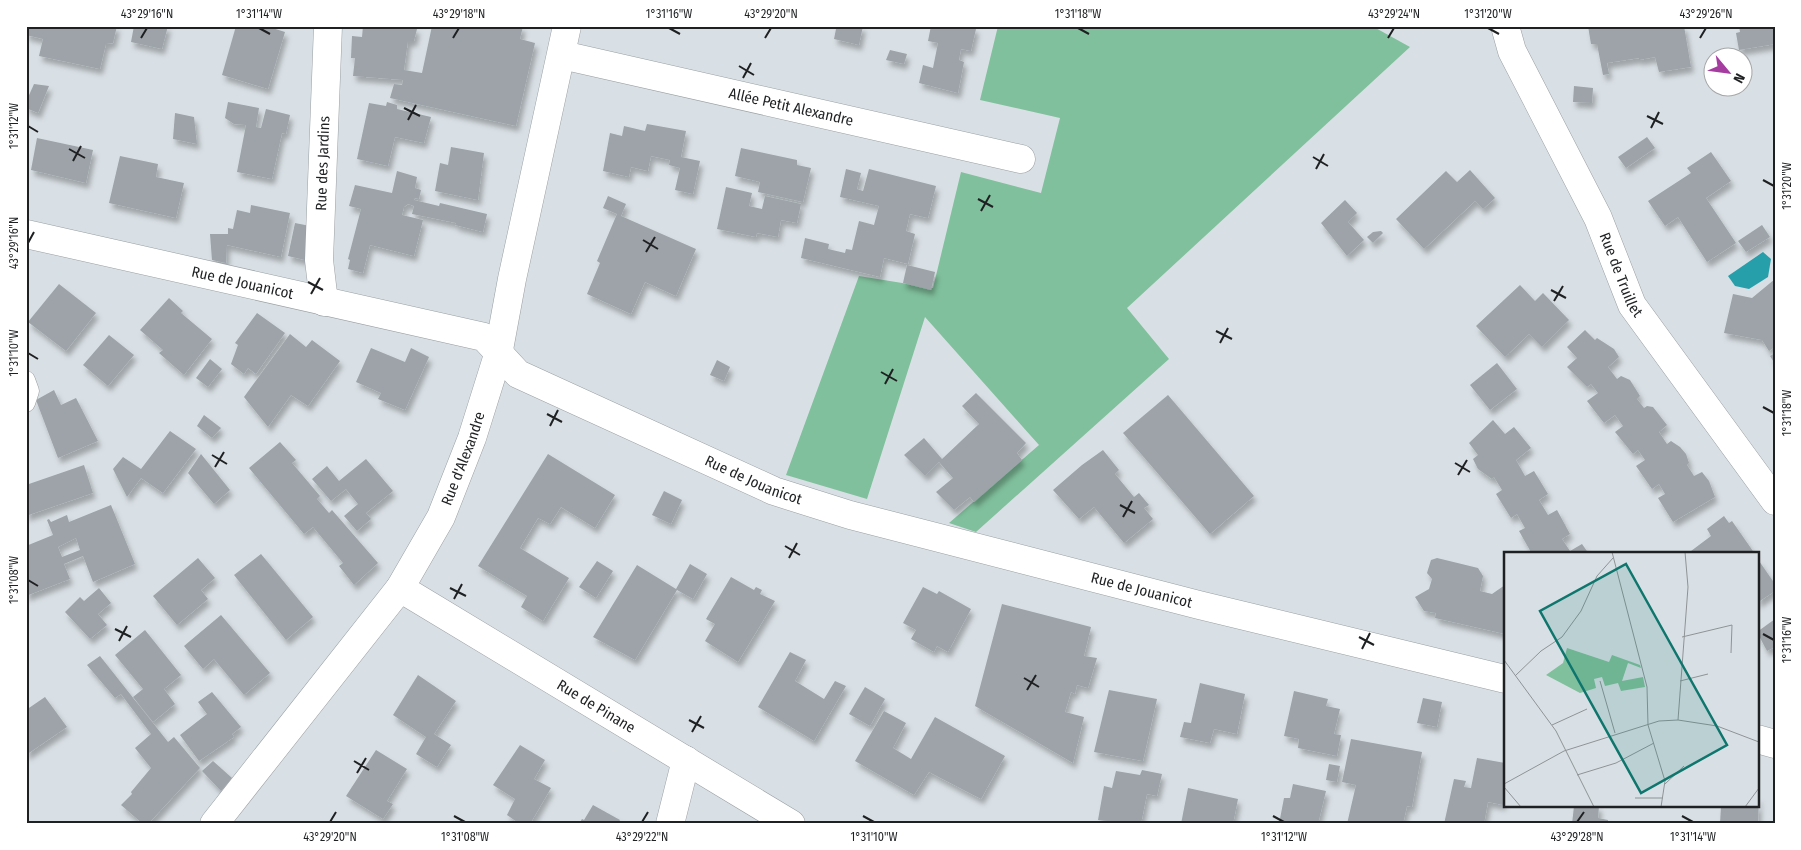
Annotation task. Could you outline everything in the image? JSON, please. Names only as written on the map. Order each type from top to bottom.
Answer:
[{"type":"street","name":"Rue des Jardins","points":[[324,302],[318,260],[328,26]]},
{"type":"street","name":"Rue d'Alexandre","points":[[214,824],[400,588],[441,517],[472,438],[498,355],[512,279],[567,26]]},
{"type":"street","name":"Rue de Truillet","points":[[1505,26],[1512,51],[1598,218],[1632,305],[1775,501]]},
{"type":"street","name":"Allée Petit Alexandre","points":[[562,55],[1021,160]]},
{"type":"street","name":"Rue de Jouanicot","points":[[26,234],[484,338],[518,374],[774,491],[850,515],[1190,603],[1504,679]]},
{"type":"street","name":"Rue de Pinane","points":[[400,588],[791,824]]},
{"type":"street","points":[[1758,739],[1775,744]]},
{"type":"street","points":[[670,824],[686,760]]},
{"type":"lane","points":[[26,380],[30,391],[26,403]]},
{"type":"green space","points":[[998,26],[1372,26],[1410,47],[1127,308],[1169,359],[976,532],[949,523],[1039,445],[925,317],[867,499],[786,475],[859,276],[933,288],[961,172],[1041,193],[1060,118],[980,100]]},
{"type":"water","points":[[1763,252],[1771,259],[1768,277],[1749,289],[1735,286],[1728,276]]},
{"type":"building","points":[[26,26],[117,26],[113,43],[106,44],[100,69],[39,56],[43,39],[26,35]]},
{"type":"building","points":[[134,26],[168,26],[162,49],[131,42]]},
{"type":"building","points":[[236,26],[266,26],[285,32],[268,89],[222,75]]},
{"type":"building","points":[[363,26],[409,26],[417,29],[414,41],[408,41],[404,70],[422,73],[432,26],[523,26],[520,39],[535,43],[516,126],[390,98],[394,84],[402,85],[403,80],[353,76],[355,58],[351,58],[352,36],[362,37]]},
{"type":"building","points":[[834,26],[863,26],[859,45],[834,39],[836,29]]},
{"type":"building","points":[[931,26],[971,26],[976,29],[971,51],[961,49],[959,60],[964,62],[958,93],[919,83],[923,65],[933,68],[938,43],[928,41]]},
{"type":"building","points":[[1588,26],[1684,26],[1691,67],[1659,72],[1655,57],[1639,60],[1639,58],[1607,63],[1609,74],[1603,75],[1597,44],[1591,44]]},
{"type":"building","points":[[1739,26],[1775,26],[1775,44],[1739,48],[1736,33],[1740,32]]},
{"type":"building","points":[[890,50],[907,54],[904,64],[886,60]]},
{"type":"building","points":[[34,84],[49,86],[38,113],[26,108],[26,102]]},
{"type":"building","points":[[1574,86],[1593,88],[1592,103],[1573,102]]},
{"type":"building","points":[[228,102],[259,108],[256,127],[261,128],[266,109],[290,115],[286,134],[282,133],[272,179],[237,172],[246,125],[234,124],[225,118]]},
{"type":"building","points":[[387,102],[397,105],[397,109],[431,117],[424,143],[395,137],[388,166],[357,159],[369,103],[386,106]]},
{"type":"building","points":[[175,113],[194,117],[197,144],[173,139]]},
{"type":"building","points":[[647,124],[686,131],[681,157],[700,161],[693,194],[675,190],[680,168],[669,165],[670,160],[651,156],[648,171],[631,167],[629,177],[603,171],[610,133],[622,136],[624,126],[645,131]]},
{"type":"building","points":[[1647,137],[1655,148],[1626,168],[1618,157]]},
{"type":"building","points":[[37,138],[93,150],[86,183],[31,170]]},
{"type":"building","points":[[451,147],[484,153],[478,200],[435,191],[440,163],[448,165]]},
{"type":"building","points":[[741,148],[797,160],[797,165],[811,168],[803,202],[758,192],[760,182],[735,176]]},
{"type":"building","points":[[1711,152],[1731,181],[1706,198],[1736,243],[1707,262],[1678,217],[1665,226],[1648,201],[1691,173],[1687,168]]},
{"type":"building","points":[[120,156],[158,164],[156,177],[184,183],[176,218],[109,203]]},
{"type":"building","points":[[846,169],[861,173],[857,189],[863,191],[869,169],[936,186],[928,218],[910,214],[906,231],[915,234],[908,264],[884,258],[880,277],[801,258],[805,238],[829,244],[828,249],[845,253],[846,249],[852,250],[859,221],[874,225],[879,206],[840,197]]},
{"type":"building","points":[[1470,170],[1495,198],[1483,209],[1475,201],[1424,249],[1396,219],[1446,171],[1457,182]]},
{"type":"building","points":[[397,171],[417,177],[415,188],[421,190],[419,199],[415,198],[414,200],[439,206],[440,203],[487,214],[483,232],[455,225],[456,223],[412,214],[414,206],[408,204],[404,207],[402,215],[423,220],[414,256],[370,245],[363,273],[348,269],[350,260],[348,259],[361,209],[349,206],[355,185],[392,193]]},
{"type":"building","points":[[726,187],[752,193],[749,206],[762,209],[765,196],[801,204],[797,223],[781,220],[778,237],[757,233],[756,237],[717,229]]},
{"type":"building","points":[[608,196],[626,204],[621,216],[696,249],[676,296],[645,282],[631,314],[587,294],[600,263],[597,261],[617,214],[603,208]]},
{"type":"building","points":[[1345,200],[1357,213],[1348,222],[1364,240],[1347,256],[1321,223]]},
{"type":"building","points":[[251,205],[290,213],[281,257],[227,245],[226,263],[212,260],[210,234],[228,234],[228,228],[233,229],[237,210],[250,213]]},
{"type":"building","points":[[295,223],[310,226],[309,261],[288,256]]},
{"type":"building","points":[[1762,225],[1770,237],[1746,252],[1738,241]]},
{"type":"building","points":[[1381,231],[1383,233],[1373,243],[1367,237],[1373,232]]},
{"type":"building","points":[[907,265],[935,272],[931,290],[903,283]]},
{"type":"building","points":[[1775,279],[1775,347],[1769,351],[1762,340],[1724,333],[1733,294],[1752,298]]},
{"type":"building","points":[[59,284],[96,313],[66,351],[28,322]]},
{"type":"building","points":[[1520,285],[1535,301],[1543,293],[1569,320],[1542,347],[1529,334],[1505,357],[1476,326]]},
{"type":"building","points":[[169,298],[183,311],[181,313],[212,339],[184,375],[159,353],[163,350],[140,330]]},
{"type":"building","points":[[257,313],[285,333],[256,374],[248,368],[244,374],[231,364],[238,345],[235,343]]},
{"type":"building","points":[[1585,330],[1595,340],[1597,338],[1614,349],[1619,357],[1608,367],[1617,379],[1621,376],[1630,380],[1640,396],[1637,399],[1644,408],[1647,406],[1653,407],[1667,425],[1659,432],[1667,444],[1671,441],[1680,447],[1686,454],[1689,463],[1687,465],[1694,476],[1702,472],[1709,481],[1715,497],[1673,522],[1658,498],[1665,494],[1659,484],[1652,489],[1636,466],[1645,460],[1638,450],[1633,454],[1615,432],[1623,426],[1615,415],[1604,423],[1587,401],[1598,393],[1591,384],[1587,387],[1567,367],[1577,358],[1567,347]]},
{"type":"building","points":[[290,334],[306,347],[312,340],[340,361],[308,406],[291,395],[268,427],[244,397]]},
{"type":"building","points":[[109,335],[134,355],[108,386],[83,365]]},
{"type":"building","points":[[371,348],[405,362],[411,348],[429,357],[405,410],[378,399],[381,393],[356,382]]},
{"type":"building","points":[[1775,353],[1775,364],[1770,356]]},
{"type":"building","points":[[210,359],[222,369],[208,387],[196,378]]},
{"type":"building","points":[[717,360],[730,367],[724,381],[710,375]]},
{"type":"building","points":[[1497,363],[1517,389],[1490,410],[1470,385]]},
{"type":"building","points":[[54,390],[61,405],[76,398],[98,441],[58,458],[36,400]]},
{"type":"building","points":[[976,393],[1026,443],[1017,453],[1022,460],[974,502],[970,497],[954,510],[936,492],[953,478],[939,462],[925,476],[904,455],[924,438],[942,459],[979,424],[962,406]]},
{"type":"building","points":[[1168,395],[1254,496],[1210,534],[1123,433]]},
{"type":"building","points":[[204,415],[221,428],[212,438],[197,426]]},
{"type":"building","points":[[1493,420],[1505,434],[1514,427],[1531,448],[1516,460],[1525,476],[1534,471],[1548,494],[1539,500],[1548,515],[1557,510],[1570,534],[1562,539],[1570,551],[1582,544],[1588,552],[1531,552],[1519,531],[1525,528],[1517,514],[1511,518],[1496,494],[1502,490],[1494,477],[1492,479],[1478,469],[1473,459],[1478,455],[1469,443]]},
{"type":"building","points":[[170,431],[196,449],[163,493],[141,478],[127,497],[113,469],[123,457],[141,469]]},
{"type":"building","points":[[280,442],[296,460],[292,463],[320,496],[317,499],[329,513],[332,510],[378,563],[354,585],[339,566],[343,563],[313,527],[304,534],[249,468]]},
{"type":"building","points":[[1103,450],[1119,470],[1115,474],[1134,497],[1139,493],[1149,505],[1144,508],[1153,519],[1124,543],[1094,507],[1079,519],[1053,490]]},
{"type":"building","points":[[201,454],[230,490],[214,504],[188,473]]},
{"type":"building","points":[[548,454],[615,495],[595,528],[561,507],[550,524],[538,518],[520,548],[569,578],[543,621],[521,607],[527,596],[478,566]]},
{"type":"building","points":[[366,459],[393,491],[366,513],[371,519],[357,531],[344,516],[358,504],[346,489],[331,501],[312,479],[327,466],[339,481]]},
{"type":"building","points":[[84,465],[93,493],[26,516],[26,485]]},
{"type":"building","points":[[664,491],[682,500],[671,524],[652,515]]},
{"type":"building","points":[[111,505],[135,564],[93,582],[83,556],[64,564],[70,579],[26,596],[26,546],[53,535],[47,520],[49,519],[51,522],[67,515],[69,522]],"holes":[[[76,538],[80,550],[62,557],[58,547]]]},
{"type":"building","points":[[1724,516],[1729,523],[1732,521],[1754,552],[1690,552],[1711,536],[1707,529]]},
{"type":"building","points":[[261,554],[313,617],[286,640],[234,575]]},
{"type":"building","points":[[198,558],[215,578],[201,590],[208,599],[177,625],[153,596]]},
{"type":"building","points":[[1437,558],[1478,568],[1483,576],[1480,591],[1492,594],[1504,586],[1504,634],[1435,618],[1436,613],[1424,611],[1415,597],[1429,589],[1432,579],[1427,573],[1431,560]]},
{"type":"building","points":[[1758,559],[1775,584],[1775,591],[1758,602]]},
{"type":"building","points":[[597,561],[613,571],[596,598],[579,587]]},
{"type":"building","points":[[690,564],[707,574],[693,599],[677,590],[635,660],[593,637],[637,565],[676,589]]},
{"type":"building","points":[[731,577],[754,590],[756,587],[762,590],[760,594],[775,601],[738,662],[705,641],[715,624],[706,619]]},
{"type":"building","points":[[923,587],[937,594],[939,591],[971,609],[948,652],[937,646],[934,652],[911,639],[916,630],[903,623]]},
{"type":"building","points":[[99,588],[111,603],[98,614],[107,625],[90,639],[65,612],[80,597],[84,601]]},
{"type":"building","points":[[1002,604],[1091,627],[1084,656],[1097,658],[1088,688],[1077,685],[1075,694],[1071,692],[1065,712],[1084,717],[1073,763],[975,706]]},
{"type":"building","points":[[221,615],[270,673],[244,695],[214,659],[203,669],[184,646]]},
{"type":"building","points":[[1775,619],[1775,647],[1767,651],[1758,631]]},
{"type":"building","points":[[145,630],[181,675],[164,689],[175,704],[153,722],[133,697],[143,689],[115,655]]},
{"type":"building","points":[[790,652],[806,660],[795,681],[824,699],[835,681],[846,686],[814,741],[758,707]]},
{"type":"building","points":[[100,656],[168,742],[174,737],[200,768],[148,824],[143,824],[121,805],[132,794],[131,792],[151,768],[135,748],[151,734],[121,694],[115,698],[87,665]]},
{"type":"building","points":[[418,675],[456,701],[434,734],[451,745],[437,767],[416,754],[426,737],[393,715]]},
{"type":"building","points":[[1200,683],[1245,694],[1237,734],[1214,729],[1210,743],[1180,737],[1184,722],[1191,723]]},
{"type":"building","points":[[865,687],[885,699],[870,726],[849,714]]},
{"type":"building","points":[[1109,690],[1157,699],[1143,761],[1094,752]]},
{"type":"building","points":[[1294,691],[1328,699],[1326,706],[1340,709],[1334,734],[1341,735],[1337,756],[1298,748],[1299,739],[1284,736]]},
{"type":"building","points":[[212,692],[241,727],[232,734],[234,737],[199,761],[180,735],[207,714],[198,702]]},
{"type":"building","points":[[45,697],[67,727],[26,755],[26,710]]},
{"type":"building","points":[[1423,698],[1442,702],[1437,727],[1417,723]]},
{"type":"building","points":[[884,711],[906,723],[893,748],[911,759],[935,717],[1005,756],[981,799],[929,772],[914,795],[855,761]]},
{"type":"building","points":[[1351,739],[1422,752],[1412,807],[1407,806],[1403,824],[1347,824],[1356,785],[1342,782]]},
{"type":"building","points":[[520,745],[545,760],[534,779],[551,788],[530,824],[520,824],[507,815],[515,799],[493,785]]},
{"type":"building","points":[[376,750],[407,769],[387,801],[393,804],[383,819],[346,796]]},
{"type":"building","points":[[1477,758],[1504,763],[1503,805],[1488,802],[1484,824],[1444,824],[1454,779],[1466,781],[1464,787],[1471,788]]},
{"type":"building","points":[[213,761],[232,778],[221,791],[202,771]]},
{"type":"building","points":[[1329,764],[1340,766],[1337,782],[1326,780]]},
{"type":"building","points":[[1142,770],[1162,774],[1157,796],[1147,794],[1141,824],[1106,824],[1107,821],[1098,820],[1104,786],[1112,788],[1116,771],[1140,775]]},
{"type":"building","points":[[1293,784],[1326,791],[1318,824],[1279,824],[1284,798],[1290,798]]},
{"type":"building","points":[[1188,788],[1238,799],[1233,824],[1181,824]]},
{"type":"building","points":[[1759,797],[1758,824],[1720,824],[1721,808],[1758,808]]},
{"type":"building","points":[[593,805],[620,820],[618,824],[579,824],[582,819],[584,820]]},
{"type":"building","points":[[1574,808],[1599,808],[1598,818],[1608,820],[1608,824],[1572,824]]}]
